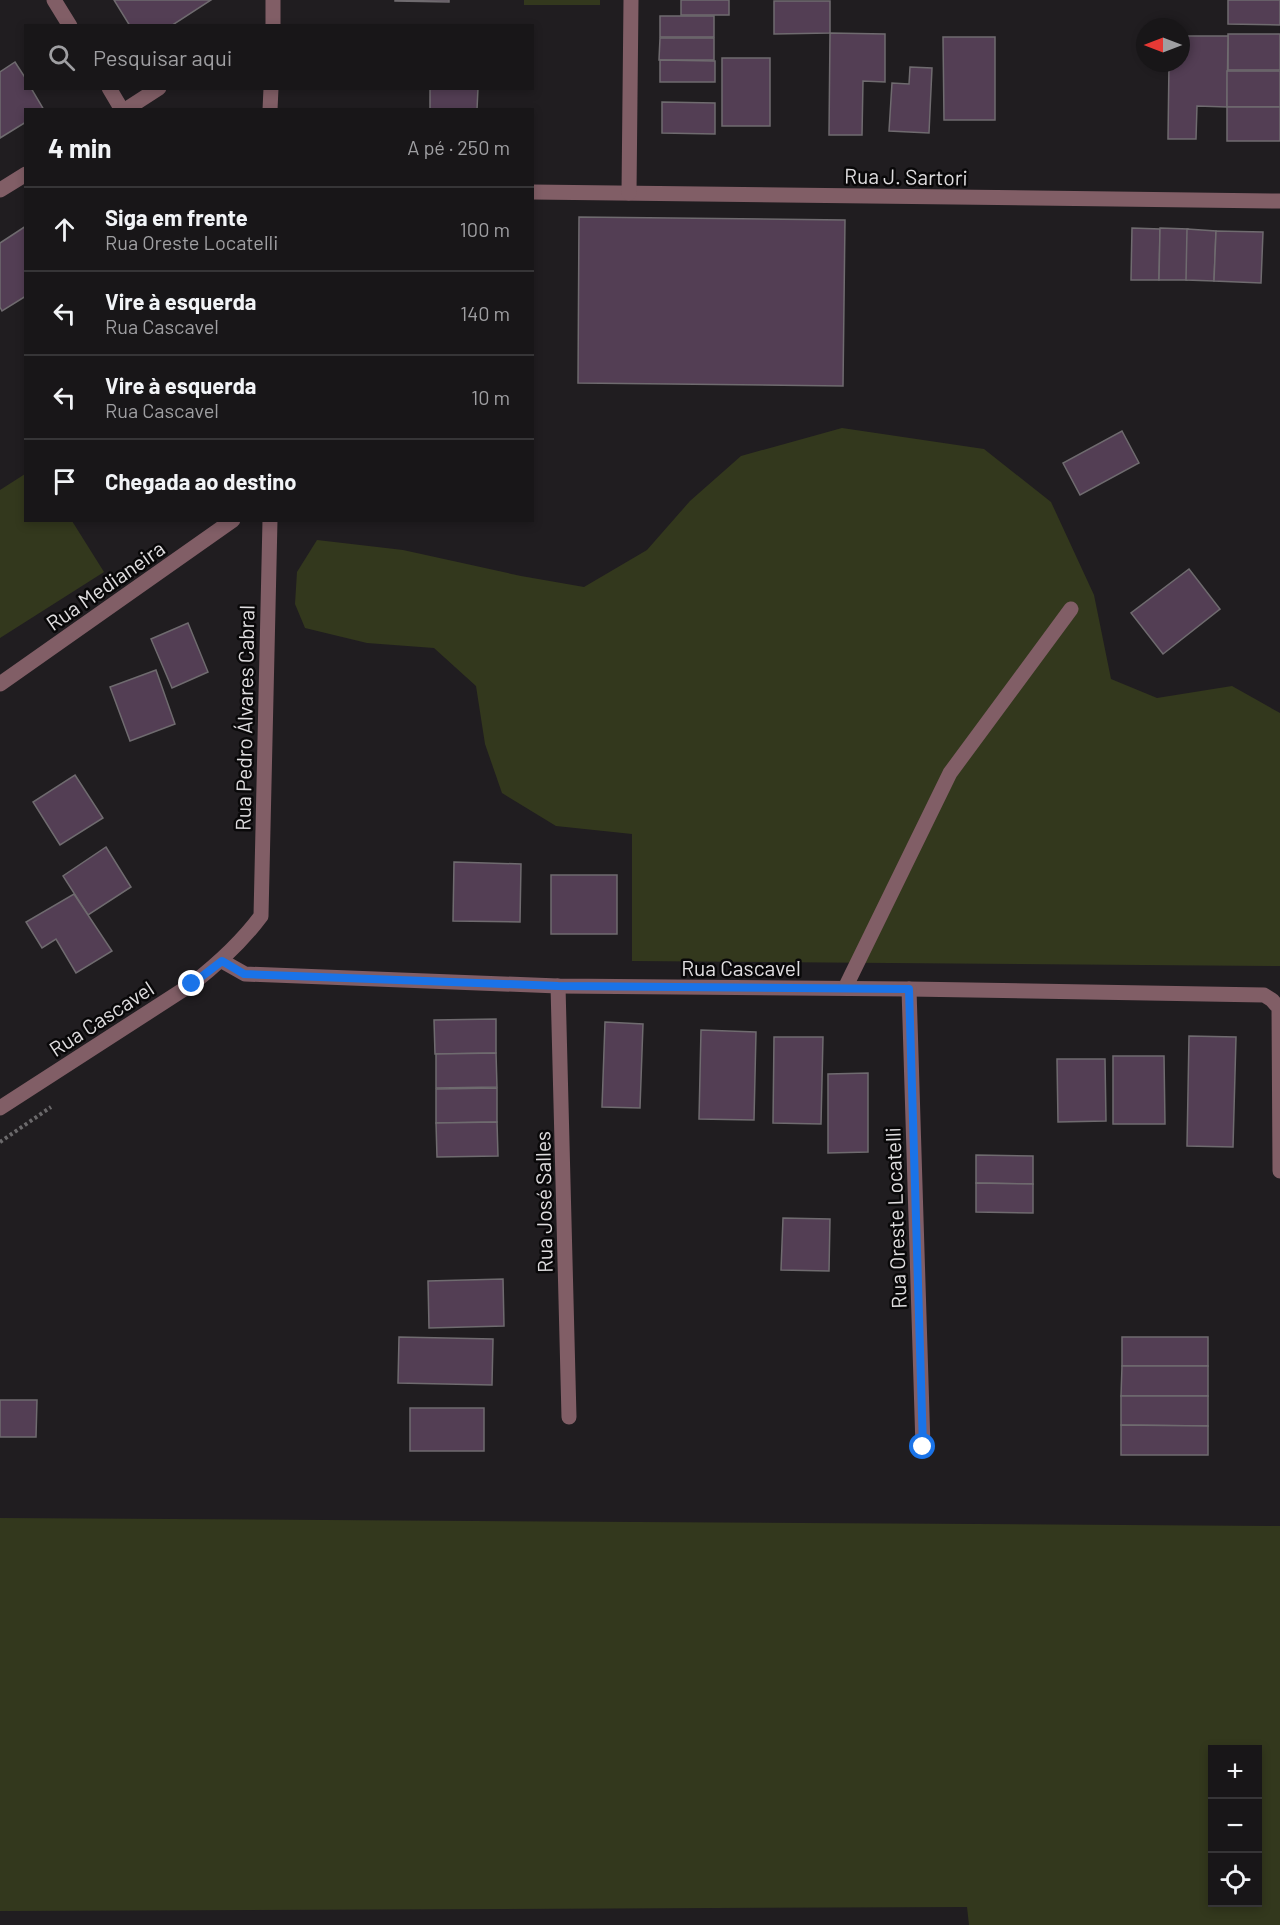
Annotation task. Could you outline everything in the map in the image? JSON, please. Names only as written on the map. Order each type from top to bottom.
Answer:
[{"type":"street","points":[[54,0],[69,24]]},
{"type":"street","points":[[270,23],[273,0]]},
{"type":"street","points":[[629,193],[631,0]]},
{"type":"street","points":[[110,90],[122,108]]},
{"type":"street","points":[[126,108],[156,90]]},
{"type":"street","points":[[270,108],[271,90]]},
{"type":"street","points":[[0,190],[24,175]]},
{"type":"street","name":"Rua J. Sartori","points":[[534,192],[1280,201]]},
{"type":"street","name":"Rua Medianeira","points":[[0,684],[230,522]]},
{"type":"street","name":"Rua Pedro Álvares Cabral","points":[[261,915],[270,522]]},
{"type":"street","points":[[845,988],[950,773],[1071,609]]},
{"type":"street","name":"Rua Cascavel","points":[[0,1107],[192,984],[222,961],[244,938],[261,915]]},
{"type":"street","name":"Rua Cascavel","points":[[222,961],[244,974],[558,986],[1264,995],[1279,1008],[1280,1171]]},
{"type":"street","name":"Rua José Salles","points":[[558,986],[569,1417]]},
{"type":"street","name":"Rua Oreste Locatelli","points":[[909,989],[923,1447]]},
{"type":"path","points":[[0,1142],[59,1101]]},
{"type":"green space","points":[[524,0],[600,0],[600,5],[524,5]]},
{"type":"green space","points":[[842,428],[984,449],[1051,502],[1094,595],[1111,679],[1157,698],[1232,686],[1280,713],[1280,966],[632,961],[632,834],[556,826],[502,793],[485,744],[476,686],[434,648],[367,643],[305,628],[295,604],[297,572],[317,540],[403,550],[521,576],[584,587],[647,550],[690,501],[741,456]]},
{"type":"green space","points":[[24,475],[24,522],[73,522],[104,572],[0,638],[0,490]]},
{"type":"green space","points":[[0,1518],[1280,1526],[1280,1925],[969,1925],[967,1907],[0,1911]]},
{"type":"building","points":[[114,0],[211,0],[174,24],[129,24]]},
{"type":"building","points":[[449,0],[449,2],[395,1]]},
{"type":"building","points":[[681,0],[729,0],[729,15],[681,15]]},
{"type":"building","points":[[1228,0],[1280,0],[1280,25],[1228,24]]},
{"type":"building","points":[[774,1],[830,1],[830,33],[774,34]]},
{"type":"building","points":[[660,16],[714,16],[714,37],[660,37]]},
{"type":"building","points":[[830,33],[885,34],[885,82],[863,81],[862,135],[829,135]]},
{"type":"building","points":[[1228,34],[1280,34],[1280,70],[1228,70]]},
{"type":"building","points":[[1190,36],[1228,36],[1227,107],[1197,106],[1196,139],[1168,139],[1169,72],[1190,72]]},
{"type":"building","points":[[943,37],[995,37],[995,120],[944,120]]},
{"type":"building","points":[[660,38],[714,38],[714,60],[659,60]]},
{"type":"building","points":[[722,58],[770,58],[770,126],[722,126]]},
{"type":"building","points":[[660,60],[715,61],[715,82],[660,82]]},
{"type":"building","points":[[15,62],[24,76],[24,90],[32,90],[43,108],[24,108],[24,123],[0,138],[0,72]]},
{"type":"building","points":[[910,67],[932,68],[929,133],[889,131],[892,83],[909,84]]},
{"type":"building","points":[[1227,71],[1280,71],[1280,107],[1227,107]]},
{"type":"building","points":[[430,90],[478,90],[477,108],[430,108]]},
{"type":"building","points":[[662,102],[715,103],[715,134],[662,133]]},
{"type":"building","points":[[1227,107],[1280,107],[1280,141],[1227,141]]},
{"type":"building","points":[[579,217],[845,220],[843,386],[578,383]]},
{"type":"building","points":[[24,227],[24,297],[2,311],[0,307],[0,243]]},
{"type":"building","points":[[1132,228],[1160,229],[1159,280],[1131,280]]},
{"type":"building","points":[[1160,228],[1188,229],[1187,280],[1159,280]]},
{"type":"building","points":[[1187,229],[1216,231],[1214,281],[1186,280]]},
{"type":"building","points":[[1216,231],[1263,232],[1261,283],[1214,281]]},
{"type":"building","points":[[1122,431],[1139,463],[1080,495],[1063,463]]},
{"type":"building","points":[[1189,569],[1220,609],[1163,654],[1131,613]]},
{"type":"building","points":[[188,623],[208,672],[172,688],[151,639]]},
{"type":"building","points":[[156,670],[175,724],[130,741],[110,687]]},
{"type":"building","points":[[75,775],[103,818],[60,845],[33,802]]},
{"type":"building","points":[[106,847],[131,887],[88,915],[63,876]]},
{"type":"building","points":[[454,862],[521,864],[520,922],[453,921]]},
{"type":"building","points":[[551,875],[617,875],[617,934],[551,934]]},
{"type":"building","points":[[74,894],[112,951],[76,973],[56,939],[42,948],[26,922]]},
{"type":"building","points":[[496,1019],[496,1053],[435,1054],[434,1020]]},
{"type":"building","points":[[605,1022],[643,1024],[640,1108],[602,1107]]},
{"type":"building","points":[[701,1030],[756,1032],[754,1120],[699,1119]]},
{"type":"building","points":[[1189,1036],[1236,1037],[1233,1147],[1187,1146]]},
{"type":"building","points":[[774,1037],[823,1037],[821,1124],[773,1123]]},
{"type":"building","points":[[496,1053],[497,1087],[436,1088],[436,1054]]},
{"type":"building","points":[[1113,1056],[1164,1056],[1165,1124],[1113,1124]]},
{"type":"building","points":[[1057,1059],[1105,1059],[1106,1121],[1058,1122]]},
{"type":"building","points":[[868,1073],[868,1152],[828,1153],[828,1074]]},
{"type":"building","points":[[497,1088],[497,1122],[436,1123],[436,1089]]},
{"type":"building","points":[[497,1122],[498,1156],[437,1157],[436,1123]]},
{"type":"building","points":[[976,1155],[1033,1156],[1033,1184],[976,1183]]},
{"type":"building","points":[[976,1183],[1033,1184],[1033,1213],[976,1212]]},
{"type":"building","points":[[783,1218],[830,1219],[829,1271],[781,1270]]},
{"type":"building","points":[[503,1279],[504,1326],[429,1328],[428,1281]]},
{"type":"building","points":[[399,1337],[493,1339],[492,1385],[398,1383]]},
{"type":"building","points":[[1122,1337],[1208,1337],[1208,1366],[1122,1366]]},
{"type":"building","points":[[1122,1366],[1208,1366],[1208,1396],[1121,1396]]},
{"type":"building","points":[[1121,1396],[1208,1396],[1208,1426],[1121,1425]]},
{"type":"building","points":[[0,1400],[37,1400],[36,1437],[0,1437]]},
{"type":"building","points":[[410,1408],[484,1408],[484,1451],[410,1451]]},
{"type":"building","points":[[1121,1425],[1208,1426],[1208,1455],[1121,1455]]},
{"type":"route","points":[[192,984],[222,961],[244,974],[558,986],[909,989],[923,1447]]}]
